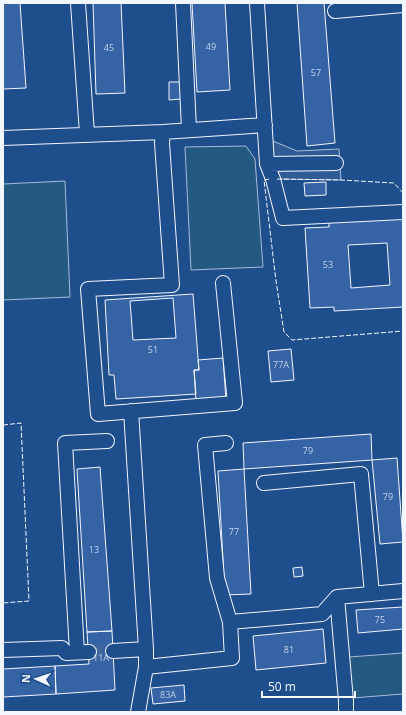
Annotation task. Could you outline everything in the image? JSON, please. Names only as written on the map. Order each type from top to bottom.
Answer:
[{"type":"lane","points":[[78,3],[87,134]]},
{"type":"lane","points":[[183,3],[189,129]]},
{"type":"lane","points":[[257,3],[267,164],[273,179],[283,218],[403,212]]},
{"type":"lane","points":[[336,11],[403,5]]},
{"type":"lane","points":[[3,138],[163,132],[189,129],[265,125]]},
{"type":"lane","points":[[163,132],[162,143],[172,285],[88,289],[98,414],[235,403],[223,283]]},
{"type":"lane","points":[[267,164],[336,163]]},
{"type":"lane","points":[[131,411],[146,649],[146,667],[138,712]]},
{"type":"lane","points":[[3,650],[62,648],[66,653],[83,652],[65,443],[107,441]]},
{"type":"lane","points":[[146,667],[232,658],[230,622],[217,578],[205,445],[226,443]]},
{"type":"lane","points":[[264,482],[361,474],[372,594]]},
{"type":"lane","points":[[230,622],[322,614],[337,597],[403,591]]},
{"type":"lane","points":[[337,597],[346,712]]},
{"type":"lane","points":[[113,651],[146,649]]},
{"type":"shaded area","points":[[268,139],[297,151],[339,149],[341,180],[277,179]]},
{"type":"shaded area","points":[[246,146],[255,159],[263,267],[191,270],[185,147]]},
{"type":"shaded area","points":[[65,181],[70,297],[3,300],[3,184]]},
{"type":"shaded area","points":[[403,653],[403,694],[352,698],[349,657]]},
{"type":"building","points":[[3,3],[20,3],[26,88],[3,89]]},
{"type":"building","points":[[93,3],[121,3],[125,93],[96,94]]},
{"type":"building","points":[[192,3],[225,3],[230,90],[197,92]]},
{"type":"building","points":[[297,3],[324,3],[335,143],[307,146]]},
{"type":"building","points":[[169,82],[180,82],[181,99],[169,100]]},
{"type":"building","points":[[326,182],[326,195],[305,196],[304,183]]},
{"type":"building","points":[[403,218],[403,307],[334,311],[334,307],[310,308],[305,228],[329,227],[329,222]],"holes":[[[387,243],[390,285],[351,288],[348,245]]]},
{"type":"building","points":[[193,294],[199,370],[194,370],[196,394],[116,399],[114,375],[109,375],[105,300]],"holes":[[[173,298],[176,338],[133,340],[130,301]]]},
{"type":"building","points":[[291,349],[294,380],[271,382],[268,351]]},
{"type":"building","points":[[223,358],[226,400],[196,401],[194,370],[199,370],[198,360]]},
{"type":"building","points":[[371,434],[372,460],[244,469],[243,443]]},
{"type":"building","points":[[397,458],[403,542],[380,544],[372,460]]},
{"type":"building","points":[[100,467],[112,631],[87,632],[77,469]]},
{"type":"building","points":[[244,469],[251,594],[225,595],[218,471]]},
{"type":"building","points":[[302,567],[303,576],[294,577],[293,568]]},
{"type":"building","points":[[403,607],[403,629],[358,633],[356,610]]},
{"type":"building","points":[[323,629],[326,663],[256,670],[253,636]]},
{"type":"building","points":[[112,631],[115,690],[56,694],[55,666],[89,664],[87,632]]},
{"type":"building","points":[[55,666],[56,694],[3,697],[3,669]]},
{"type":"building","points":[[184,685],[185,701],[153,704],[151,688]]},
{"type":"tunnel","points":[[89,652],[113,651]]},
{"type":"fence","points":[[269,179],[264,180],[276,281],[284,332],[292,340],[403,331]]},
{"type":"fence","points":[[277,179],[394,183],[403,193]]},
{"type":"fence","points":[[3,425],[21,423],[29,601],[3,603]]}]
